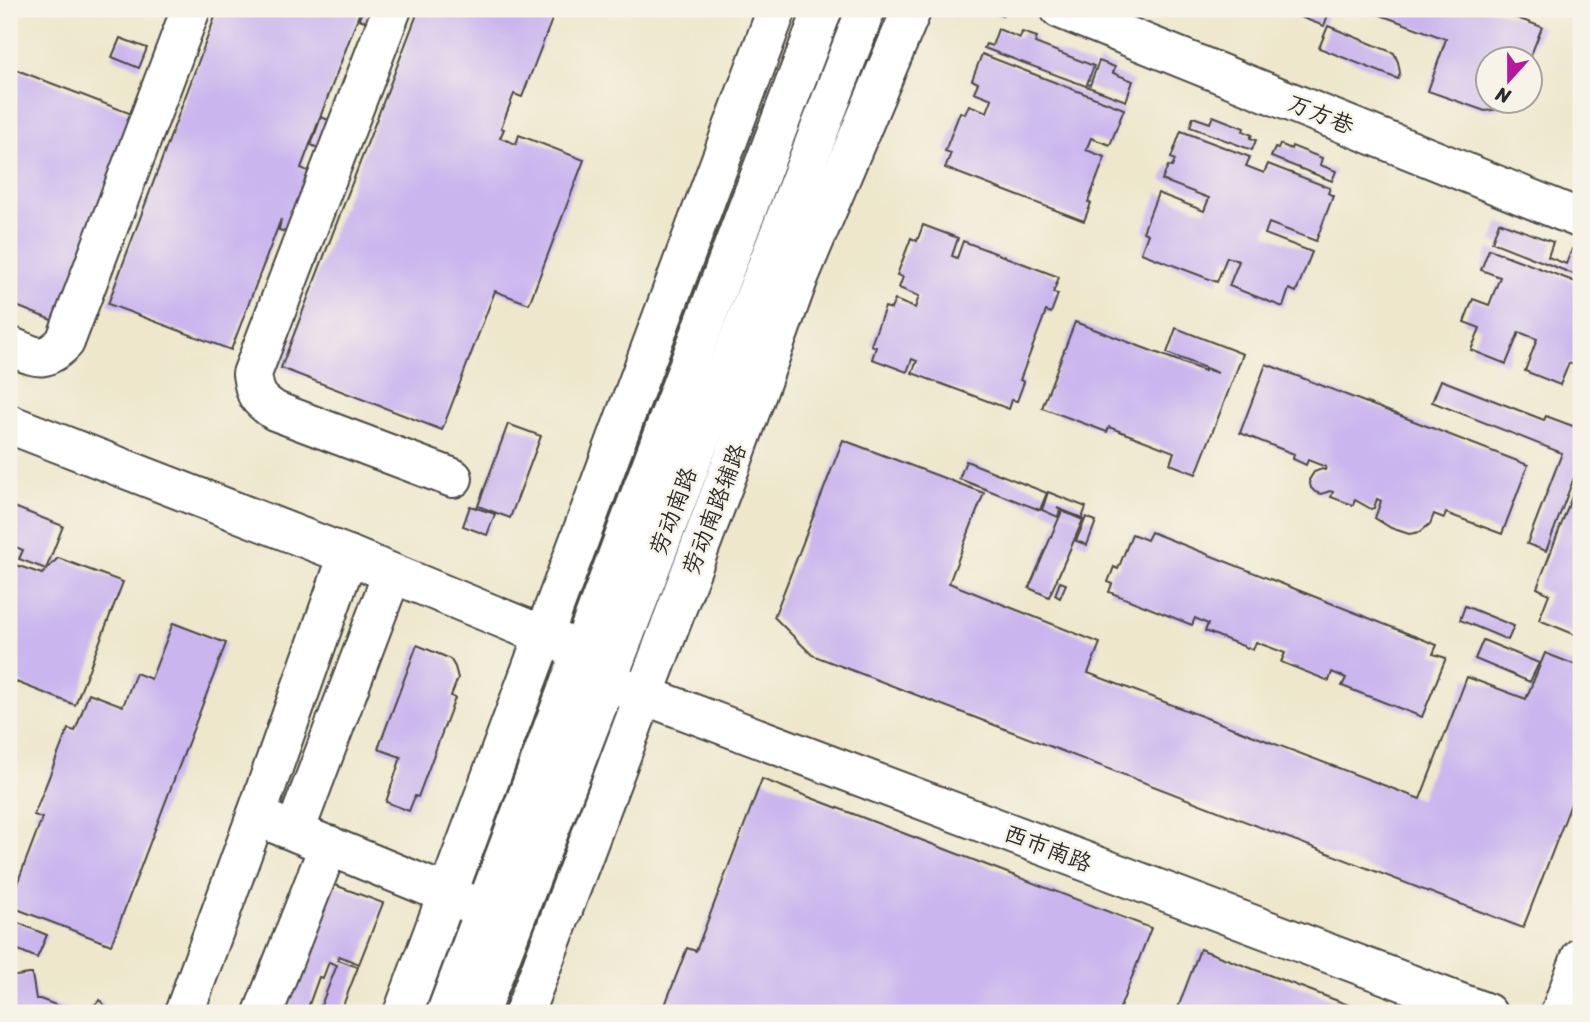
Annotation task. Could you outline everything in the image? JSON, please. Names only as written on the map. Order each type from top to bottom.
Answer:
[{"type":"street","points":[[9,346],[41,358],[53,354],[65,342],[191,9]]},
{"type":"street","points":[[392,9],[252,374],[254,390],[260,401],[275,411],[453,478]]},
{"type":"street","points":[[403,1013],[777,9]]},
{"type":"street","name":"劳动南路","points":[[446,1013],[584,652],[756,183],[823,9]]},
{"type":"street","name":"劳动南路","points":[[479,1013],[866,9]]},
{"type":"street","name":"劳动南路辅路","points":[[524,1013],[727,477],[799,277],[912,9]]},
{"type":"street","name":"万方巷","points":[[1060,9],[1581,219]]},
{"type":"street","points":[[9,424],[348,555],[584,652]]},
{"type":"street","points":[[184,1013],[348,555]]},
{"type":"street","points":[[263,1013],[312,838],[393,574]]},
{"type":"street","name":"西市南路","points":[[608,681],[1488,1013]]},
{"type":"street","points":[[256,816],[486,910]]},
{"type":"street","points":[[1560,1013],[1581,957]]},
{"type":"building","points":[[218,9],[361,9],[301,168],[308,171],[307,178],[286,232],[279,230],[281,219],[231,350],[108,304]]},
{"type":"building","points":[[363,9],[372,9],[367,22],[359,19]]},
{"type":"building","points":[[419,9],[556,9],[522,97],[514,94],[500,138],[516,144],[519,135],[584,160],[529,304],[495,291],[442,430],[281,368]]},
{"type":"building","points":[[983,9],[1005,9],[1002,16]]},
{"type":"building","points":[[1279,9],[1330,9],[1324,26]]},
{"type":"building","points":[[1364,9],[1492,9],[1542,27],[1535,46],[1474,46],[1474,107],[1428,91],[1446,39]]},
{"type":"building","points":[[1328,26],[1394,53],[1400,73],[1398,79],[1319,48]]},
{"type":"building","points":[[998,29],[1020,38],[1022,32],[1037,37],[1035,43],[1094,66],[1087,84],[1090,85],[1099,61],[1115,67],[1113,73],[1133,81],[1126,101],[984,48],[986,44],[992,46]]},
{"type":"building","points":[[120,38],[147,48],[139,68],[112,57]]},
{"type":"building","points":[[982,54],[1124,109],[1110,145],[1091,138],[1086,150],[1105,157],[1088,202],[1091,203],[1084,221],[945,168],[951,153],[945,151],[960,112],[965,114],[969,105],[987,112],[992,99],[974,92],[978,83],[972,80]]},
{"type":"building","points":[[9,67],[145,119],[64,325],[9,303]]},
{"type":"building","points":[[1213,116],[1244,128],[1243,131],[1252,135],[1250,138],[1256,140],[1252,150],[1190,127],[1193,117],[1210,123]]},
{"type":"building","points":[[321,117],[329,120],[318,148],[311,145]]},
{"type":"building","points":[[1181,131],[1250,157],[1246,166],[1264,173],[1268,164],[1330,188],[1328,193],[1333,196],[1316,241],[1269,223],[1265,234],[1312,252],[1296,292],[1289,289],[1283,307],[1229,286],[1239,261],[1227,257],[1217,282],[1141,253],[1148,234],[1143,232],[1158,193],[1204,211],[1209,198],[1162,180],[1168,166],[1172,167],[1175,160],[1171,158]]},
{"type":"building","points":[[1280,144],[1322,158],[1320,165],[1336,171],[1332,181],[1271,157]]},
{"type":"building","points":[[1499,222],[1553,242],[1548,257],[1566,264],[1572,249],[1581,253],[1581,277],[1492,242]]},
{"type":"building","points":[[923,225],[958,238],[952,256],[957,258],[963,241],[1059,277],[1053,293],[1058,294],[1051,313],[1046,311],[1020,380],[1024,382],[1017,401],[1012,400],[1009,409],[912,373],[917,361],[912,359],[907,372],[872,359],[876,347],[871,345],[885,307],[891,309],[895,300],[915,308],[919,296],[899,288],[903,277],[897,275],[911,238],[917,241]]},
{"type":"building","points":[[1489,249],[1581,284],[1581,330],[1578,339],[1581,340],[1581,368],[1569,363],[1560,385],[1525,371],[1537,339],[1519,332],[1506,364],[1471,350],[1480,328],[1464,322],[1473,299],[1489,305],[1500,277],[1481,270]]},
{"type":"building","points":[[1075,322],[1205,371],[1218,373],[1167,353],[1176,328],[1243,354],[1196,474],[1170,464],[1174,452],[1109,427],[1107,432],[1042,408]]},
{"type":"building","points":[[1266,364],[1528,465],[1502,534],[1446,513],[1444,518],[1434,514],[1430,524],[1420,532],[1409,534],[1391,528],[1375,518],[1381,501],[1377,499],[1371,509],[1355,500],[1353,505],[1331,497],[1333,492],[1330,491],[1321,494],[1315,492],[1309,480],[1314,472],[1325,470],[1326,467],[1308,460],[1306,465],[1293,459],[1294,454],[1240,433]]},
{"type":"building","points":[[1441,380],[1544,420],[1546,416],[1581,429],[1581,459],[1546,551],[1527,544],[1562,453],[1432,402]]},
{"type":"building","points":[[508,424],[541,436],[510,518],[478,506]]},
{"type":"building","points":[[843,440],[984,493],[949,583],[1100,643],[1088,673],[1420,799],[1467,677],[1526,699],[1545,653],[1581,667],[1581,778],[1523,928],[812,655],[774,617]]},
{"type":"building","points":[[966,461],[1047,493],[1040,510],[959,479]]},
{"type":"building","points":[[1581,473],[1581,637],[1539,620],[1549,594],[1537,588]]},
{"type":"building","points":[[1048,492],[1086,507],[1082,518],[1057,508],[1060,510],[1058,517],[1042,510]]},
{"type":"building","points":[[9,505],[63,526],[46,569],[19,559],[23,550],[16,547],[10,563],[42,574],[58,558],[123,582],[75,705],[11,680]]},
{"type":"building","points":[[470,506],[495,514],[487,535],[463,526]]},
{"type":"building","points":[[1062,511],[1083,520],[1049,597],[1029,588]]},
{"type":"building","points":[[1086,517],[1096,521],[1087,545],[1076,541]]},
{"type":"building","points":[[1151,532],[1437,645],[1433,654],[1446,658],[1422,717],[1342,686],[1346,678],[1332,672],[1329,681],[1281,662],[1285,653],[1256,642],[1253,650],[1205,631],[1208,624],[1195,618],[1192,625],[1109,592],[1112,584],[1108,582],[1114,567],[1118,569],[1132,534],[1147,540]]},
{"type":"building","points":[[1060,582],[1066,584],[1060,598],[1055,595]]},
{"type":"building","points":[[1465,606],[1514,626],[1508,640],[1460,620]]},
{"type":"building","points":[[173,623],[226,643],[111,945],[9,905],[42,818],[34,815],[68,729],[75,731],[89,693],[123,706],[136,673],[151,679]]},
{"type":"building","points":[[1483,640],[1539,663],[1530,682],[1475,659]]},
{"type":"building","points":[[417,645],[451,660],[458,678],[451,696],[455,698],[418,797],[415,796],[409,811],[386,802],[401,757],[378,749]]},
{"type":"building","points":[[9,727],[16,730],[9,749]]},
{"type":"building","points":[[762,779],[1151,928],[1118,1013],[662,1013],[687,948],[696,951]]},
{"type":"building","points":[[327,882],[383,903],[359,964],[339,956],[338,960],[358,967],[340,1013],[318,1013],[337,965],[329,962],[323,978],[319,977],[306,1013],[277,1013]]},
{"type":"building","points":[[9,919],[47,935],[37,958],[9,946]]},
{"type":"building","points":[[1200,949],[1370,1013],[1176,1013]]},
{"type":"building","points":[[32,974],[36,999],[77,1013],[9,1013],[9,977]]},
{"type":"building","points":[[100,1000],[111,1013],[85,1013]]}]
